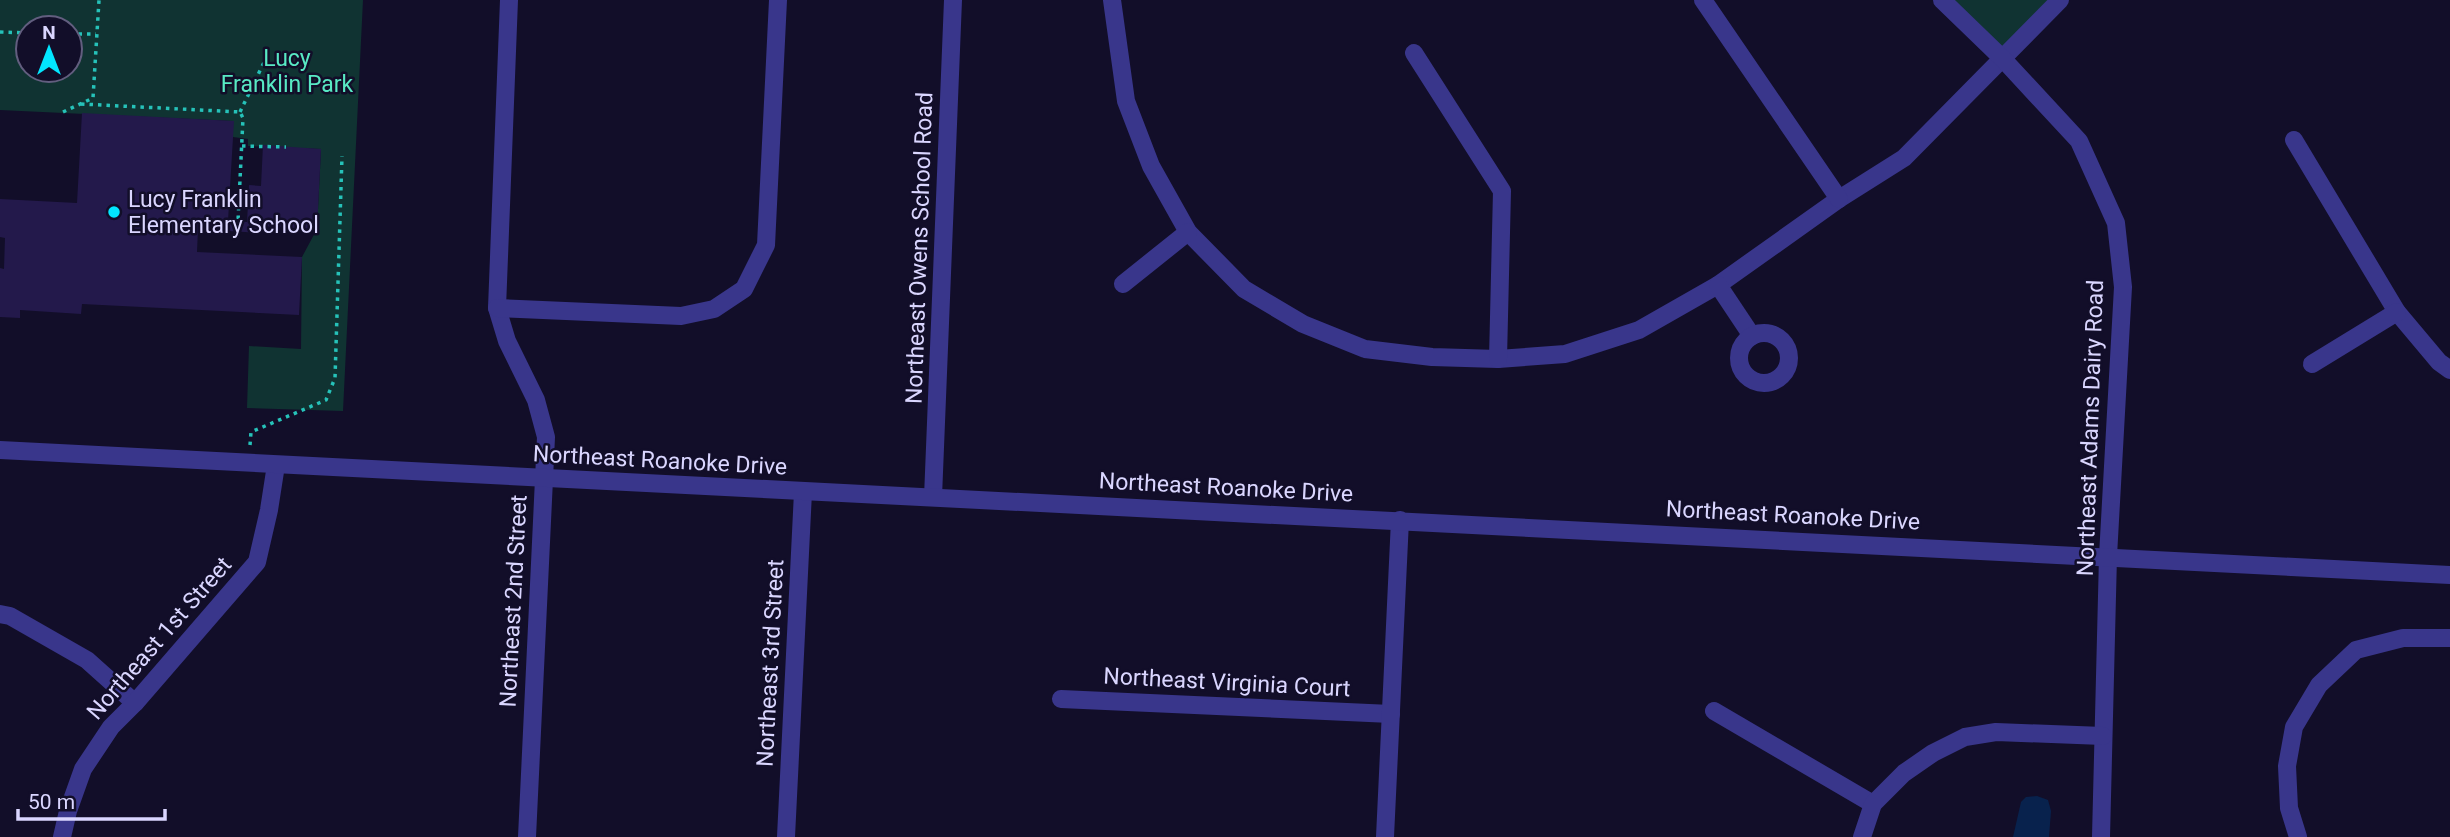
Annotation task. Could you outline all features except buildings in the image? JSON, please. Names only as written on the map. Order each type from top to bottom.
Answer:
[{"type":"street","name":"Northeast 2nd Street","points":[[509,0],[497,308],[507,341],[536,400],[546,437],[527,837]]},
{"type":"street","points":[[497,308],[681,316],[714,309],[744,289],[766,245],[778,0]]},
{"type":"street","name":"Northeast Owens School Road","points":[[933,497],[953,0]]},
{"type":"street","points":[[1112,0],[1126,101],[1151,166],[1188,232],[1244,289],[1316,329],[1365,349],[1498,359],[1565,354],[1639,330],[1718,285],[1903,158],[2060,0]]},
{"type":"street","points":[[1703,0],[1839,200]]},
{"type":"street","name":"Northeast Adams Dairy Road","points":[[1942,0],[2003,59],[2079,141],[2116,223],[2123,287],[2108,556],[2101,837]]},
{"type":"street","points":[[1414,53],[1502,191],[1498,359]]},
{"type":"street","points":[[2294,139],[2397,312],[2439,362],[2450,370]]},
{"type":"street","points":[[1123,284],[1188,232]]},
{"type":"street","points":[[1718,285],[1752,336]]},
{"type":"street","points":[[2312,364],[2397,312]]},
{"type":"street","name":"Northeast Roanoke Drive","points":[[0,450],[2450,575]]},
{"type":"street","name":"Northeast 1st Street","points":[[62,837],[83,769],[111,727],[257,562],[276,465]]},
{"type":"street","name":"Northeast 3rd Street","points":[[786,837],[803,492]]},
{"type":"street","points":[[1385,837],[1400,520]]},
{"type":"street","points":[[0,614],[10,616],[87,660],[135,702]]},
{"type":"street","points":[[2298,837],[2289,808],[2287,766],[2294,727],[2319,685],[2356,650],[2403,638],[2450,638]]},
{"type":"street","name":"Northeast Virginia Court","points":[[1061,699],[1391,714]]},
{"type":"street","points":[[1714,711],[1872,804]]},
{"type":"street","points":[[1862,837],[1872,804],[1904,773],[1965,737],[1996,732],[2104,736]]},
{"type":"path","points":[[63,112],[93,98],[99,0]]},
{"type":"path","points":[[84,34],[97,34]]},
{"type":"path","points":[[240,112],[269,52]]},
{"type":"path","points":[[81,104],[240,112]]},
{"type":"path","points":[[238,221],[243,118],[240,112]]},
{"type":"path","points":[[242,146],[286,147]]},
{"type":"path","points":[[250,445],[251,432],[327,400],[335,378],[342,156]]},
{"type":"green space","name":"Lucy Franklin Park","points":[[0,0],[363,0],[343,411],[247,408],[249,346],[301,349],[302,257],[317,229],[321,149],[248,146],[248,139],[233,137],[233,121],[0,110]]},
{"type":"green space","points":[[1942,0],[2060,0],[2003,59]]},
{"type":"water","points":[[2037,796],[2048,800],[2051,811],[2049,837],[2013,837],[2021,802],[2026,797]]},
{"type":"place","name":"Lucy Franklin Elementary School","points":[[114,212]]}]
